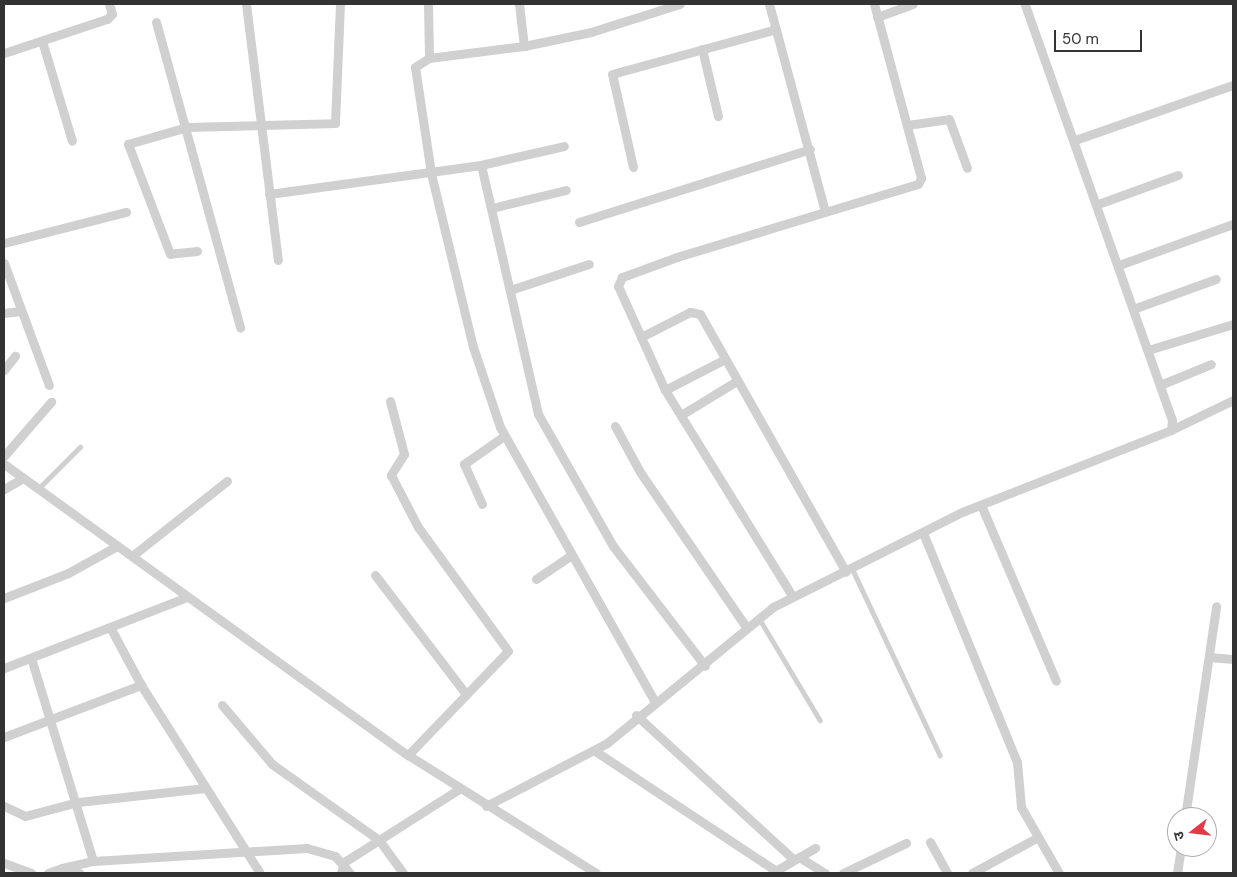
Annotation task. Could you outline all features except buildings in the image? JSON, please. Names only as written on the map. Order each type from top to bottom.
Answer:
[{"type":"street","points":[[4,54],[107,19],[112,14],[109,4]]},
{"type":"street","points":[[246,4],[278,260]]},
{"type":"street","points":[[197,251],[170,254],[128,148],[130,142],[187,127],[261,124],[322,125],[338,120],[340,4]]},
{"type":"street","points":[[428,4],[429,58]]},
{"type":"street","points":[[519,4],[524,46]]},
{"type":"street","points":[[655,702],[570,556],[504,436],[473,347],[431,173],[414,71],[416,64],[429,58],[524,46],[591,32],[680,4]]},
{"type":"street","points":[[769,4],[810,149],[825,212]]},
{"type":"street","points":[[792,596],[665,390],[618,286],[622,277],[920,183],[874,4]]},
{"type":"street","points":[[877,17],[914,4]]},
{"type":"street","points":[[1025,4],[1119,265],[1172,420],[1171,430]]},
{"type":"street","points":[[156,22],[187,127],[240,328]]},
{"type":"street","points":[[633,168],[611,76],[776,29]]},
{"type":"street","points":[[42,40],[72,141]]},
{"type":"street","points":[[702,49],[718,116]]},
{"type":"street","points":[[1075,140],[1233,85]]},
{"type":"street","points":[[906,125],[949,119],[967,168]]},
{"type":"street","points":[[269,194],[482,165],[564,146]]},
{"type":"street","points":[[579,222],[810,149]]},
{"type":"street","points":[[482,165],[538,414],[613,546],[705,666]]},
{"type":"street","points":[[1098,204],[1178,175]]},
{"type":"street","points":[[492,208],[566,190]]},
{"type":"street","points":[[4,243],[126,212]]},
{"type":"street","points":[[1119,265],[1233,224]]},
{"type":"street","points":[[4,263],[20,311],[49,385]]},
{"type":"street","points":[[510,290],[589,264]]},
{"type":"street","points":[[1133,309],[1216,279]]},
{"type":"street","points":[[4,313],[20,311]]},
{"type":"street","points":[[641,337],[697,311],[735,382],[849,570]]},
{"type":"street","points":[[1148,350],[1233,324]]},
{"type":"street","points":[[4,370],[15,356]]},
{"type":"street","points":[[665,390],[723,360]]},
{"type":"street","points":[[1160,385],[1211,364]]},
{"type":"street","points":[[681,415],[735,382]]},
{"type":"street","points":[[486,806],[595,751],[636,716],[705,666],[758,617],[792,596],[981,505],[1171,430],[1233,400]]},
{"type":"street","points":[[390,401],[404,454],[390,472],[407,508],[507,646],[505,656],[408,755]]},
{"type":"street","points":[[4,456],[51,402]]},
{"type":"street","points":[[615,426],[640,472],[746,627]]},
{"type":"street","points":[[482,504],[464,464],[504,436]]},
{"type":"street","points":[[4,464],[408,755],[459,790],[596,873]]},
{"type":"street","points":[[4,488],[23,478]]},
{"type":"street","points":[[132,556],[228,481]]},
{"type":"street","points":[[981,505],[1056,681]]},
{"type":"street","points":[[923,533],[1017,762],[1018,800],[1059,873]]},
{"type":"street","points":[[4,598],[68,573],[117,546]]},
{"type":"street","points":[[536,579],[570,556]]},
{"type":"street","points":[[375,575],[466,694]]},
{"type":"street","points":[[4,668],[111,629],[187,597]]},
{"type":"street","points":[[1186,807],[1216,606]]},
{"type":"street","points":[[111,629],[141,686],[260,873]]},
{"type":"street","points":[[1209,657],[1233,659]]},
{"type":"street","points":[[32,658],[78,802],[93,861]]},
{"type":"street","points":[[4,737],[50,718],[141,686]]},
{"type":"street","points":[[222,705],[272,764],[379,840],[404,873]]},
{"type":"street","points":[[636,716],[796,859],[825,873]]},
{"type":"street","points":[[595,751],[774,872],[815,848]]},
{"type":"street","points":[[4,806],[25,816],[78,802],[205,788]]},
{"type":"street","points":[[341,873],[344,862],[459,790]]},
{"type":"street","points":[[972,873],[1038,837]]},
{"type":"street","points":[[930,842],[948,873]]},
{"type":"street","points":[[842,873],[906,843]]},
{"type":"street","points":[[48,873],[93,861],[245,849],[307,848],[326,851],[344,862],[350,873]]},
{"type":"street","points":[[1177,873],[1179,857]]},
{"type":"street","points":[[4,863],[31,873]]},
{"type":"street","points":[[62,868],[79,873]]},
{"type":"lane","points":[[39,488],[80,447]]},
{"type":"lane","points":[[849,570],[940,755]]},
{"type":"lane","points":[[758,617],[820,720]]}]
